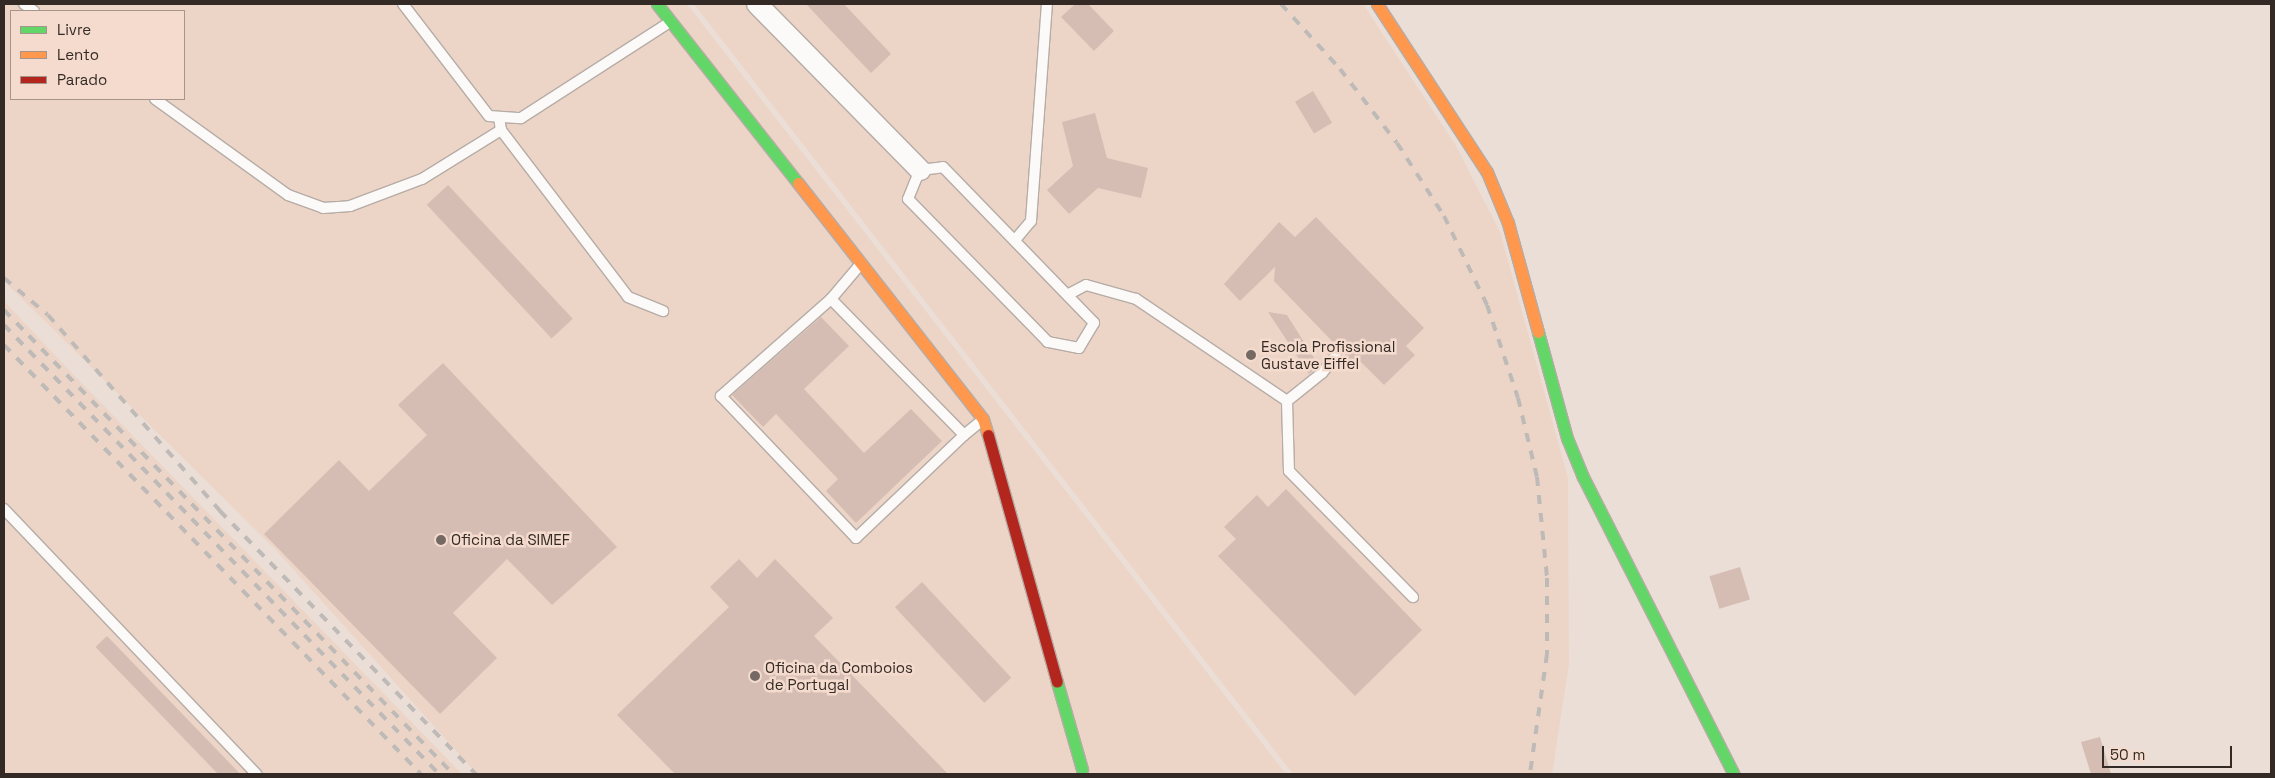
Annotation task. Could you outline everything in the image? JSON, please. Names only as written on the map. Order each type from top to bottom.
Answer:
[{"type":"street","points":[[657,4],[859,266],[983,419],[1082,769]]},
{"type":"street","points":[[756,4],[920,170]]},
{"type":"street","points":[[1377,4],[1487,172],[1508,222],[1576,461],[1734,774]]},
{"type":"lane","points":[[403,4],[489,116],[499,117],[521,118],[670,22]]},
{"type":"lane","points":[[1015,240],[1031,221],[1047,4]]},
{"type":"lane","points":[[156,100],[288,195],[323,208],[350,206],[422,178],[501,130]]},
{"type":"lane","points":[[499,117],[501,130],[628,296],[662,311]]},
{"type":"lane","points":[[944,167],[1069,294],[1094,323],[1079,348],[1048,342],[908,199],[920,170],[944,167]]},
{"type":"lane","points":[[859,266],[831,299],[721,396],[856,538],[983,419]]},
{"type":"lane","points":[[1069,294],[1086,285],[1136,299],[1287,401]]},
{"type":"lane","points":[[831,299],[964,435]]},
{"type":"lane","points":[[1287,401],[1322,373],[1336,356]]},
{"type":"lane","points":[[1287,401],[1289,471],[1413,597]]},
{"type":"lane","points":[[4,510],[256,774]]},
{"type":"shaded area","points":[[4,4],[687,4],[1286,774],[477,774],[275,549],[4,281]]},
{"type":"shaded area","name":"Escola Profissional Gustave Eiffel","points":[[694,4],[1363,4],[1456,146],[1500,232],[1568,478],[1569,664],[1552,774],[1293,774]]},
{"type":"shaded area","points":[[4,301],[69,370],[462,774],[4,774]]},
{"type":"building","points":[[806,4],[844,4],[891,54],[871,73]]},
{"type":"building","points":[[1075,4],[1088,4],[1114,31],[1094,51],[1061,17]]},
{"type":"building","points":[[1313,91],[1332,123],[1314,134],[1295,102]]},
{"type":"building","points":[[1095,113],[1107,158],[1148,168],[1141,198],[1098,188],[1069,214],[1047,190],[1073,166],[1062,122]]},
{"type":"building","points":[[448,185],[573,319],[552,339],[427,205]]},
{"type":"building","points":[[1316,217],[1424,328],[1406,346],[1415,355],[1384,385],[1361,362],[1356,366],[1274,281],[1275,267],[1240,301],[1224,284],[1279,222],[1295,237]]},
{"type":"building","points":[[1268,312],[1287,315],[1319,366],[1309,374]]},
{"type":"building","points":[[821,317],[849,346],[804,389],[864,453],[911,409],[942,441],[856,523],[826,491],[838,479],[776,414],[763,427],[732,395]]},
{"type":"building","name":"Oficina da SIMEF","points":[[443,363],[617,547],[552,605],[507,559],[453,613],[497,658],[440,714],[264,534],[339,460],[369,491],[427,435],[398,405]]},
{"type":"building","points":[[1286,489],[1422,630],[1355,696],[1218,556],[1236,539],[1224,527],[1257,495],[1268,507]]},
{"type":"building","name":"Oficina da Comboios de Portugal","points":[[739,559],[757,578],[775,559],[833,618],[814,636],[948,774],[675,774],[617,715],[729,607],[710,587]]},
{"type":"building","points":[[1740,567],[1750,600],[1719,609],[1709,576]]},
{"type":"building","points":[[922,582],[1011,678],[984,703],[895,607]]},
{"type":"building","points":[[107,636],[240,773],[218,774],[95,647]]},
{"type":"building","points":[[2100,737],[2111,774],[2091,774],[2081,742]]},
{"type":"railway","points":[[1281,4],[1340,69],[1397,143],[1444,216],[1487,305],[1518,398],[1537,477],[1547,578],[1547,654],[1530,774]]},
{"type":"railway","points":[[4,278],[48,315],[220,511],[476,774]]},
{"type":"railway","points":[[4,310],[453,774]]},
{"type":"railway","points":[[4,325],[439,774]]},
{"type":"railway","points":[[4,345],[421,774]]},
{"type":"traffic: fast","points":[[657,4],[798,183]]},
{"type":"traffic: fast","points":[[1538,332],[1567,438],[1583,477],[1734,774]]},
{"type":"traffic: fast","points":[[1057,682],[1082,769]]},
{"type":"traffic: slow","points":[[1377,4],[1487,172],[1508,223],[1538,332]]},
{"type":"traffic: slow","points":[[798,183],[983,419],[988,435]]},
{"type":"traffic: jam","points":[[988,435],[1057,682]]},
{"type":"place","name":"Escola Profissional Gustave Eiffel","points":[[1251,355]]},
{"type":"place","name":"Oficina da SIMEF","points":[[441,540]]},
{"type":"place","name":"Oficina da Comboios de Portugal","points":[[755,676]]}]
